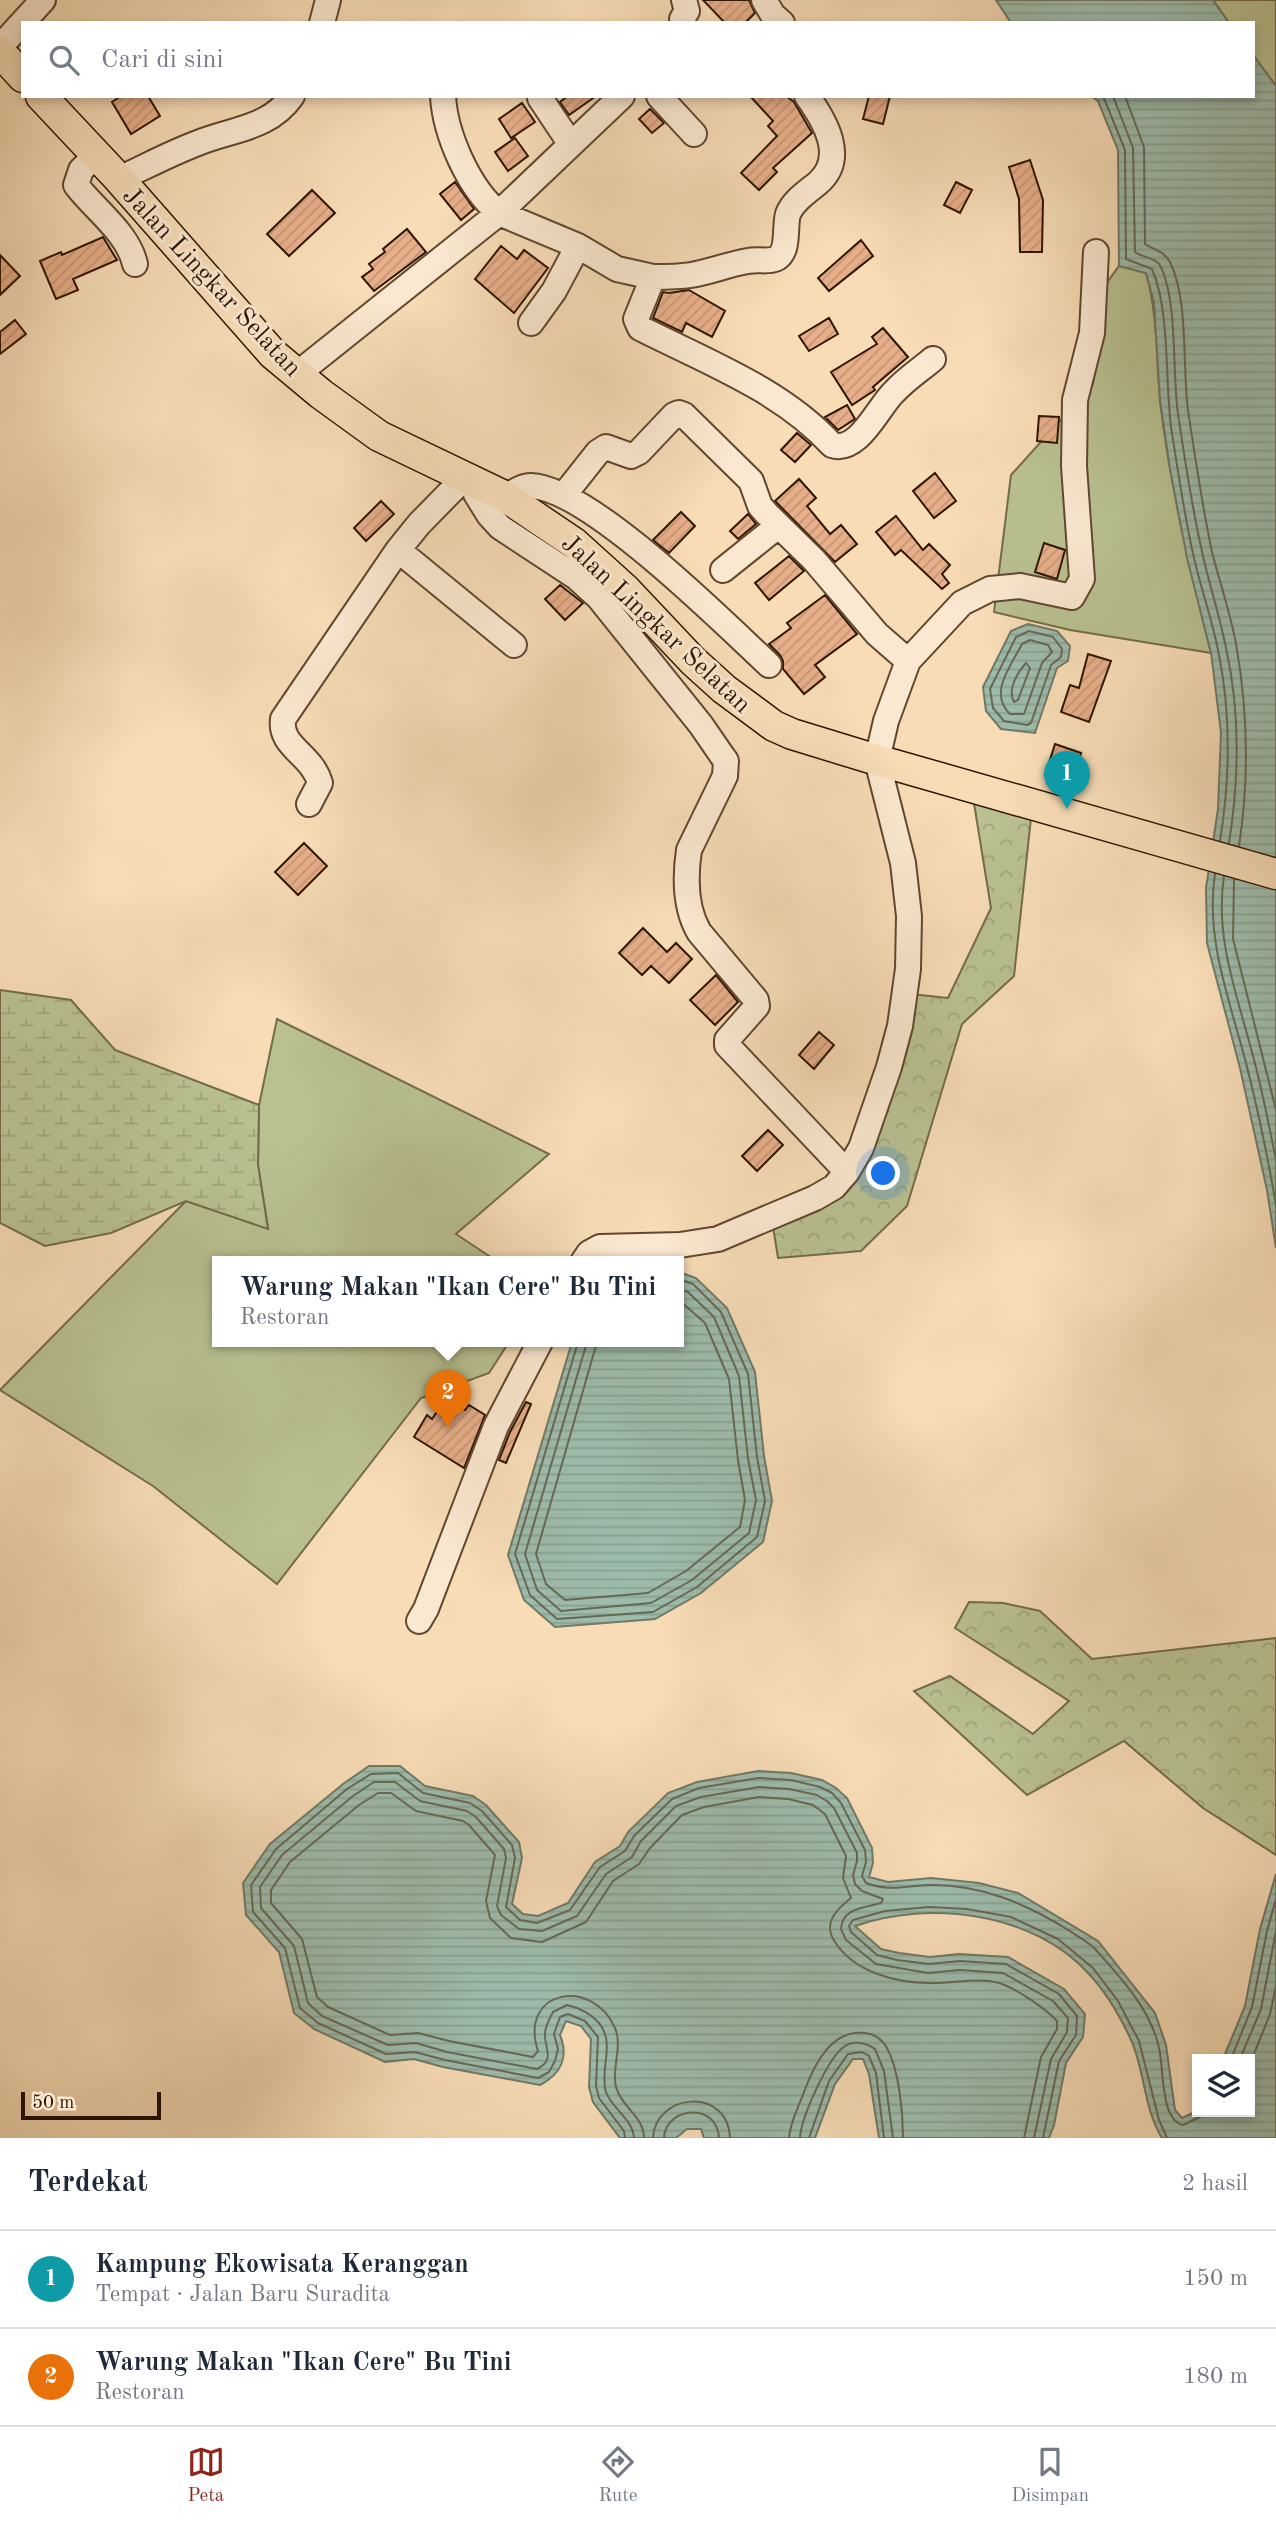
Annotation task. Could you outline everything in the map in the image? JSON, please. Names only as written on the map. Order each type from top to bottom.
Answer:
[{"type":"main road","name":"Jalan Lingkar Selatan","points":[[43,98],[119,179],[273,354],[296,374],[379,436],[506,496],[574,543],[626,590],[693,661],[757,716],[792,734],[877,760],[1276,874]]},
{"type":"street","points":[[29,21],[43,0]]},
{"type":"street","points":[[323,21],[328,0]]},
{"type":"street","points":[[683,21],[687,11],[684,0]]},
{"type":"street","points":[[764,0],[780,21]]},
{"type":"street","points":[[5,59],[21,34]]},
{"type":"street","points":[[119,179],[198,142],[255,126],[275,115],[290,98]]},
{"type":"street","points":[[443,98],[454,144],[488,205],[499,213],[578,246],[617,269],[653,277],[691,275],[750,261],[774,260],[780,256],[785,244],[787,217],[792,206],[821,180],[829,169],[831,160],[828,130],[808,98]]},
{"type":"street","points":[[540,98],[570,143]]},
{"type":"street","points":[[296,374],[499,213],[620,98]]},
{"type":"street","points":[[661,98],[694,134]]},
{"type":"street","points":[[96,155],[81,170],[76,185],[126,242],[135,264]]},
{"type":"street","points":[[531,323],[554,291],[578,246]]},
{"type":"street","points":[[587,1256],[600,1247],[680,1245],[718,1239],[815,1198],[834,1187],[847,1172],[861,1148],[900,1026],[908,969],[909,916],[903,863],[877,760],[886,721],[908,661],[962,603],[990,589],[1020,586],[1072,597],[1082,579],[1073,466],[1075,400],[1092,333],[1096,253]]},
{"type":"street","points":[[653,277],[635,319],[640,328],[741,379],[788,408],[818,430],[832,445],[838,447],[863,433],[893,392],[933,359]]},
{"type":"street","points":[[564,495],[598,452],[606,447],[631,456],[639,452],[674,415],[684,415],[751,481],[760,506],[778,526],[814,560],[877,634],[908,661]]},
{"type":"street","points":[[309,804],[320,783],[317,772],[308,759],[288,741],[281,730],[283,719],[398,550],[419,524],[470,479],[489,515],[500,527],[576,577],[599,598],[701,725],[726,761],[717,795],[689,850],[688,910],[699,932],[757,1000],[757,1006],[727,1040],[727,1045],[847,1172]]},
{"type":"street","points":[[506,496],[523,487],[532,486],[564,495],[630,540],[768,664]]},
{"type":"street","points":[[723,570],[778,526]]},
{"type":"street","points":[[398,550],[514,645]]},
{"type":"street","points":[[419,1621],[426,1609],[496,1426],[537,1347]]},
{"type":"green space","points":[[1213,0],[1276,0],[1276,86],[1255,58],[1255,21],[1228,21]]},
{"type":"green space","points":[[1119,266],[1146,273],[1150,289],[1169,465],[1211,653],[1070,630],[994,612],[1011,475],[1093,384],[1106,284]]},
{"type":"green space","points":[[1034,790],[1014,976],[962,1024],[907,1206],[861,1251],[778,1258],[770,1208],[852,1184],[902,993],[948,998],[991,908],[972,791]]},
{"type":"green space","points":[[0,990],[71,1000],[115,1050],[259,1105],[258,1165],[268,1229],[186,1201],[111,1233],[45,1246],[0,1223]]},
{"type":"green space","points":[[277,1019],[549,1154],[456,1234],[489,1256],[212,1256],[212,1347],[506,1347],[489,1373],[421,1398],[277,1584],[153,1486],[0,1390],[186,1201],[268,1228],[258,1165],[259,1105]]},
{"type":"green space","points":[[969,1602],[1003,1603],[1040,1611],[1092,1659],[1276,1638],[1276,1855],[1203,1808],[1124,1741],[1027,1795],[914,1691],[950,1676],[1033,1734],[1069,1701],[955,1628]]},
{"type":"water","points":[[996,0],[1213,0],[1228,21],[1010,21]]},
{"type":"water","points":[[1255,58],[1276,86],[1276,1248],[1267,1190],[1240,1068],[1207,943],[1206,888],[1218,809],[1221,733],[1211,653],[1187,558],[1170,469],[1160,400],[1154,302],[1146,273],[1119,266],[1118,150],[1098,101],[1094,98],[1255,98]]},
{"type":"water","points":[[1028,624],[1057,631],[1070,646],[1068,661],[1057,668],[1035,733],[1001,729],[986,711],[983,687],[1011,631]]},
{"type":"water","points":[[684,1274],[696,1278],[727,1308],[755,1372],[772,1501],[763,1542],[701,1593],[655,1619],[555,1627],[524,1600],[508,1555],[570,1347],[684,1347]]},
{"type":"water","points":[[369,1766],[400,1766],[425,1786],[473,1796],[486,1805],[519,1842],[522,1858],[512,1904],[523,1914],[538,1916],[568,1903],[595,1862],[620,1846],[628,1832],[668,1793],[697,1782],[758,1771],[791,1773],[822,1780],[847,1798],[872,1848],[873,1863],[869,1877],[888,1882],[931,1878],[979,1883],[1018,1893],[1098,1941],[1155,2013],[1166,2045],[1175,2110],[1182,2118],[1192,2113],[1192,2117],[1255,2117],[1255,2054],[1225,2054],[1245,2006],[1260,1929],[1276,1874],[1276,2138],[1162,2138],[1148,2103],[1132,2042],[1113,2006],[1089,1974],[1066,1953],[1039,1937],[1010,1925],[947,1913],[884,1918],[855,1926],[881,1949],[930,1957],[959,1954],[1008,1957],[1064,1989],[1085,2014],[1083,2037],[1066,2063],[1049,2138],[879,2138],[869,2074],[863,2059],[853,2059],[835,2084],[815,2138],[704,2138],[701,2129],[687,2129],[676,2138],[620,2138],[593,2102],[589,2087],[591,2039],[581,2026],[566,2021],[560,2035],[564,2051],[561,2064],[553,2076],[540,2085],[414,2059],[385,2062],[314,2029],[294,2013],[279,1952],[246,1915],[243,1883],[270,1844]]},
{"type":"building","points":[[703,0],[749,0],[755,13],[747,21],[723,21]]},
{"type":"building","points":[[118,98],[149,98],[160,116],[131,134],[112,102]]},
{"type":"building","points":[[565,98],[593,98],[569,115],[560,102]]},
{"type":"building","points":[[752,98],[789,98],[794,102],[812,133],[773,168],[777,172],[759,190],[741,173],[777,136],[768,126],[773,121]]},
{"type":"building","points":[[868,98],[890,98],[883,124],[863,119]]},
{"type":"building","points":[[522,103],[535,122],[511,138],[499,119]]},
{"type":"building","points":[[650,109],[664,123],[652,133],[639,119]]},
{"type":"building","points":[[515,138],[528,156],[508,171],[495,152]]},
{"type":"building","points":[[1030,160],[1043,200],[1042,252],[1020,252],[1019,199],[1009,167]]},
{"type":"building","points":[[455,182],[474,209],[461,220],[440,194]]},
{"type":"building","points":[[956,182],[972,190],[960,213],[944,205]]},
{"type":"building","points":[[312,190],[335,213],[289,256],[267,234]]},
{"type":"building","points":[[407,229],[426,252],[374,291],[362,277],[373,269],[369,264],[385,252],[383,249]]},
{"type":"building","points":[[103,237],[117,260],[73,279],[78,290],[56,299],[40,261],[61,252],[62,255]]},
{"type":"building","points":[[861,240],[873,256],[829,291],[818,278]]},
{"type":"building","points":[[501,246],[517,259],[524,250],[548,268],[514,313],[475,279]]},
{"type":"building","points":[[0,255],[20,276],[0,295]]},
{"type":"building","points":[[689,290],[725,311],[712,337],[686,323],[682,332],[653,318],[663,292]]},
{"type":"building","points":[[829,318],[838,334],[809,351],[799,336]]},
{"type":"building","points":[[15,320],[26,334],[0,354],[0,332]]},
{"type":"building","points":[[883,328],[908,357],[873,387],[875,390],[852,405],[831,372],[877,344],[872,337]]},
{"type":"building","points":[[847,405],[855,419],[838,430],[825,417]]},
{"type":"building","points":[[1039,416],[1059,417],[1057,443],[1037,441]]},
{"type":"building","points":[[797,433],[811,445],[795,462],[781,450]]},
{"type":"building","points":[[935,473],[956,501],[934,518],[913,491]]},
{"type":"building","points":[[799,479],[816,498],[807,506],[830,534],[841,525],[857,544],[835,562],[775,501]]},
{"type":"building","points":[[381,501],[394,514],[366,541],[354,528]]},
{"type":"building","points":[[681,512],[695,526],[669,553],[653,540]]},
{"type":"building","points":[[748,514],[756,524],[738,539],[730,531]]},
{"type":"building","points":[[896,516],[923,550],[929,544],[950,565],[942,574],[949,583],[942,589],[901,550],[895,555],[876,532]]},
{"type":"building","points":[[1044,543],[1065,550],[1057,579],[1035,572]]},
{"type":"building","points":[[789,556],[804,571],[769,600],[755,583]]},
{"type":"building","points":[[560,585],[583,603],[565,620],[545,599]]},
{"type":"building","points":[[825,595],[857,634],[815,665],[825,677],[804,694],[783,669],[780,655],[769,644],[791,628],[787,623]]},
{"type":"building","points":[[1088,654],[1111,661],[1089,722],[1061,712],[1070,685],[1079,688]]},
{"type":"building","points":[[1055,744],[1081,753],[1072,783],[1045,775]]},
{"type":"building","points":[[304,843],[327,866],[298,895],[275,872]]},
{"type":"building","points":[[643,928],[667,952],[676,943],[692,959],[669,983],[651,966],[642,975],[619,953]]},
{"type":"building","points":[[716,975],[738,1002],[715,1025],[690,1000]]},
{"type":"building","points":[[819,1032],[834,1045],[814,1069],[799,1055]]},
{"type":"building","points":[[768,1130],[783,1145],[757,1171],[742,1156]]},
{"type":"building","points":[[446,1398],[465,1410],[469,1405],[485,1415],[464,1468],[414,1437],[427,1415],[432,1419]]},
{"type":"building","points":[[526,1402],[531,1404],[506,1463],[499,1460]]},
{"type":"place","name":"Kampung Ekowisata Keranggan","points":[[1067,809]]},
{"type":"place","name":"Warung Makan \"Ikan Cere\" Bu Tini","points":[[448,1428]]}]
